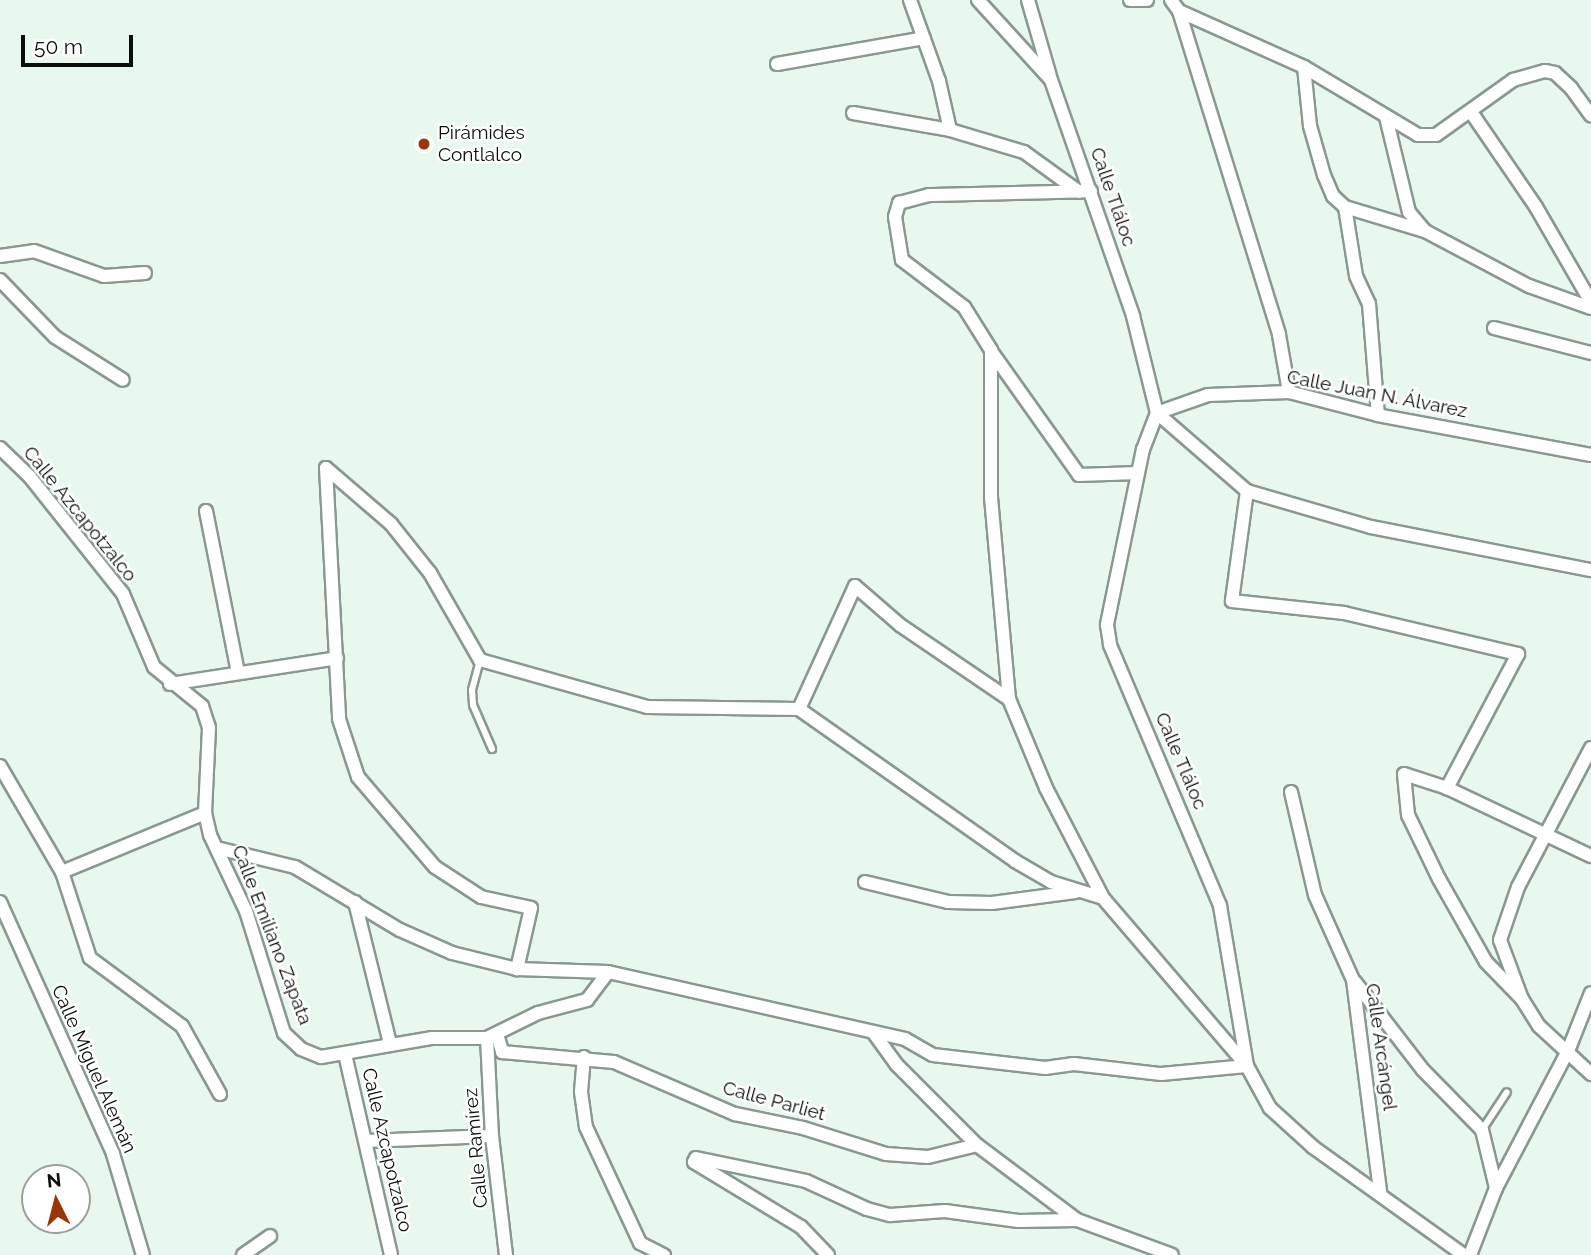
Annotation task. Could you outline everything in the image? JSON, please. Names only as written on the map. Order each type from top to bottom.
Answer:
[{"type":"street","points":[[910,0],[924,38],[950,130]]},
{"type":"street","name":"Calle Tláloc","points":[[978,0],[1051,80],[1085,192],[1133,316],[1157,412],[1138,473],[1109,598],[1110,645],[1220,906],[1247,1066]]},
{"type":"street","points":[[1028,0],[1051,80]]},
{"type":"street","points":[[1130,0],[1147,0]]},
{"type":"street","points":[[1175,5],[1304,67],[1386,117],[1427,136],[1471,112],[1513,80],[1545,71],[1555,72],[1591,116]]},
{"type":"street","points":[[1175,5],[1279,335],[1289,392]]},
{"type":"street","points":[[777,64],[924,38]]},
{"type":"street","points":[[1304,67],[1310,126],[1324,174],[1333,196],[1345,207],[1425,232],[1529,286],[1591,305]]},
{"type":"street","points":[[1471,112],[1536,207],[1591,305]]},
{"type":"street","points":[[853,113],[950,130],[1024,152],[1085,192]]},
{"type":"street","points":[[1386,117],[1409,212],[1425,232]]},
{"type":"street","points":[[1085,192],[929,195],[899,203],[895,217],[902,260],[964,307],[1079,475],[1138,473]]},
{"type":"street","points":[[1345,207],[1356,276],[1370,304],[1378,415]]},
{"type":"street","points":[[0,256],[34,251],[104,276],[145,273]]},
{"type":"street","points":[[0,280],[55,337],[123,380]]},
{"type":"street","points":[[1493,328],[1591,353]]},
{"type":"street","points":[[991,350],[991,496],[1009,699],[1046,788],[1103,898],[1247,1066],[1270,1108],[1313,1147],[1380,1192],[1464,1255]]},
{"type":"street","name":"Calle Juan N. Álvarez","points":[[1157,412],[1208,395],[1289,392],[1378,415],[1591,455]]},
{"type":"street","points":[[1157,412],[1247,491],[1371,527],[1591,570]]},
{"type":"street","name":"Calle Azcapotzalco","points":[[1,450],[123,594],[154,667],[170,684],[202,706],[207,716],[206,786]]},
{"type":"street","points":[[517,969],[531,908],[481,897],[435,867],[374,800],[358,777],[339,719],[326,468],[391,524],[430,573],[480,660],[647,707],[799,709],[1015,861],[1076,892],[1103,898]]},
{"type":"street","points":[[1247,491],[1232,601],[1343,613],[1518,654],[1447,788]]},
{"type":"street","points":[[206,511],[238,673]]},
{"type":"street","points":[[799,709],[855,586],[900,625],[1009,699]]},
{"type":"street","points":[[170,684],[337,658]]},
{"type":"street","points":[[1591,748],[1518,887],[1500,940],[1522,999],[1539,1026],[1591,1074]]},
{"type":"street","points":[[0,766],[62,872],[90,958],[182,1026],[220,1094]]},
{"type":"street","points":[[1522,999],[1486,962],[1408,815],[1404,774],[1447,788],[1591,856]]},
{"type":"street","name":"Calle Emiliano Zapata","points":[[206,786],[205,813],[211,835],[221,849],[246,911],[284,1033],[301,1049],[321,1057],[345,1055]]},
{"type":"street","name":"Calle Arcángel","points":[[1291,792],[1315,895],[1353,980],[1380,1192]]},
{"type":"street","points":[[62,872],[205,813]]},
{"type":"street","points":[[221,849],[295,867],[400,930],[452,953],[517,969],[608,972],[905,1040],[933,1055],[1045,1068],[1074,1063],[1161,1074],[1247,1066]]},
{"type":"street","points":[[865,881],[947,902],[992,902],[1076,892]]},
{"type":"street","name":"Calle Miguel Alemán","points":[[0,902],[113,1154],[143,1255]]},
{"type":"street","points":[[355,902],[390,1043]]},
{"type":"street","points":[[345,1055],[390,1043],[492,1036],[538,1013],[587,1000],[608,972]]},
{"type":"street","points":[[1353,980],[1423,1070],[1482,1129],[1496,1188]]},
{"type":"street","points":[[1471,1255],[1496,1188],[1568,1051],[1591,993]]},
{"type":"street","points":[[873,1032],[897,1065],[977,1145],[1077,1220],[1172,1255]]},
{"type":"street","name":"Calle Parliet","points":[[492,1036],[502,1052],[584,1057],[614,1062],[735,1114],[803,1128],[886,1154],[928,1157],[977,1145]]},
{"type":"street","name":"Calle Ramírez","points":[[492,1036],[492,1136],[506,1255]]},
{"type":"street","name":"Calle Azcapotzalco","points":[[345,1055],[391,1255]]},
{"type":"street","points":[[584,1057],[581,1092],[586,1127],[640,1243],[664,1255]]},
{"type":"street","points":[[366,1141],[492,1136]]},
{"type":"street","points":[[828,1255],[801,1227],[694,1159],[806,1181],[867,1209],[890,1215],[945,1211],[1018,1221],[1077,1220]]},
{"type":"street","points":[[243,1255],[270,1236]]},
{"type":"lane","points":[[480,660],[472,690],[473,705],[492,749]]},
{"type":"lane","points":[[1482,1129],[1507,1092]]},
{"type":"place","name":"Pirámides Contlalco","points":[[424,144]]}]
